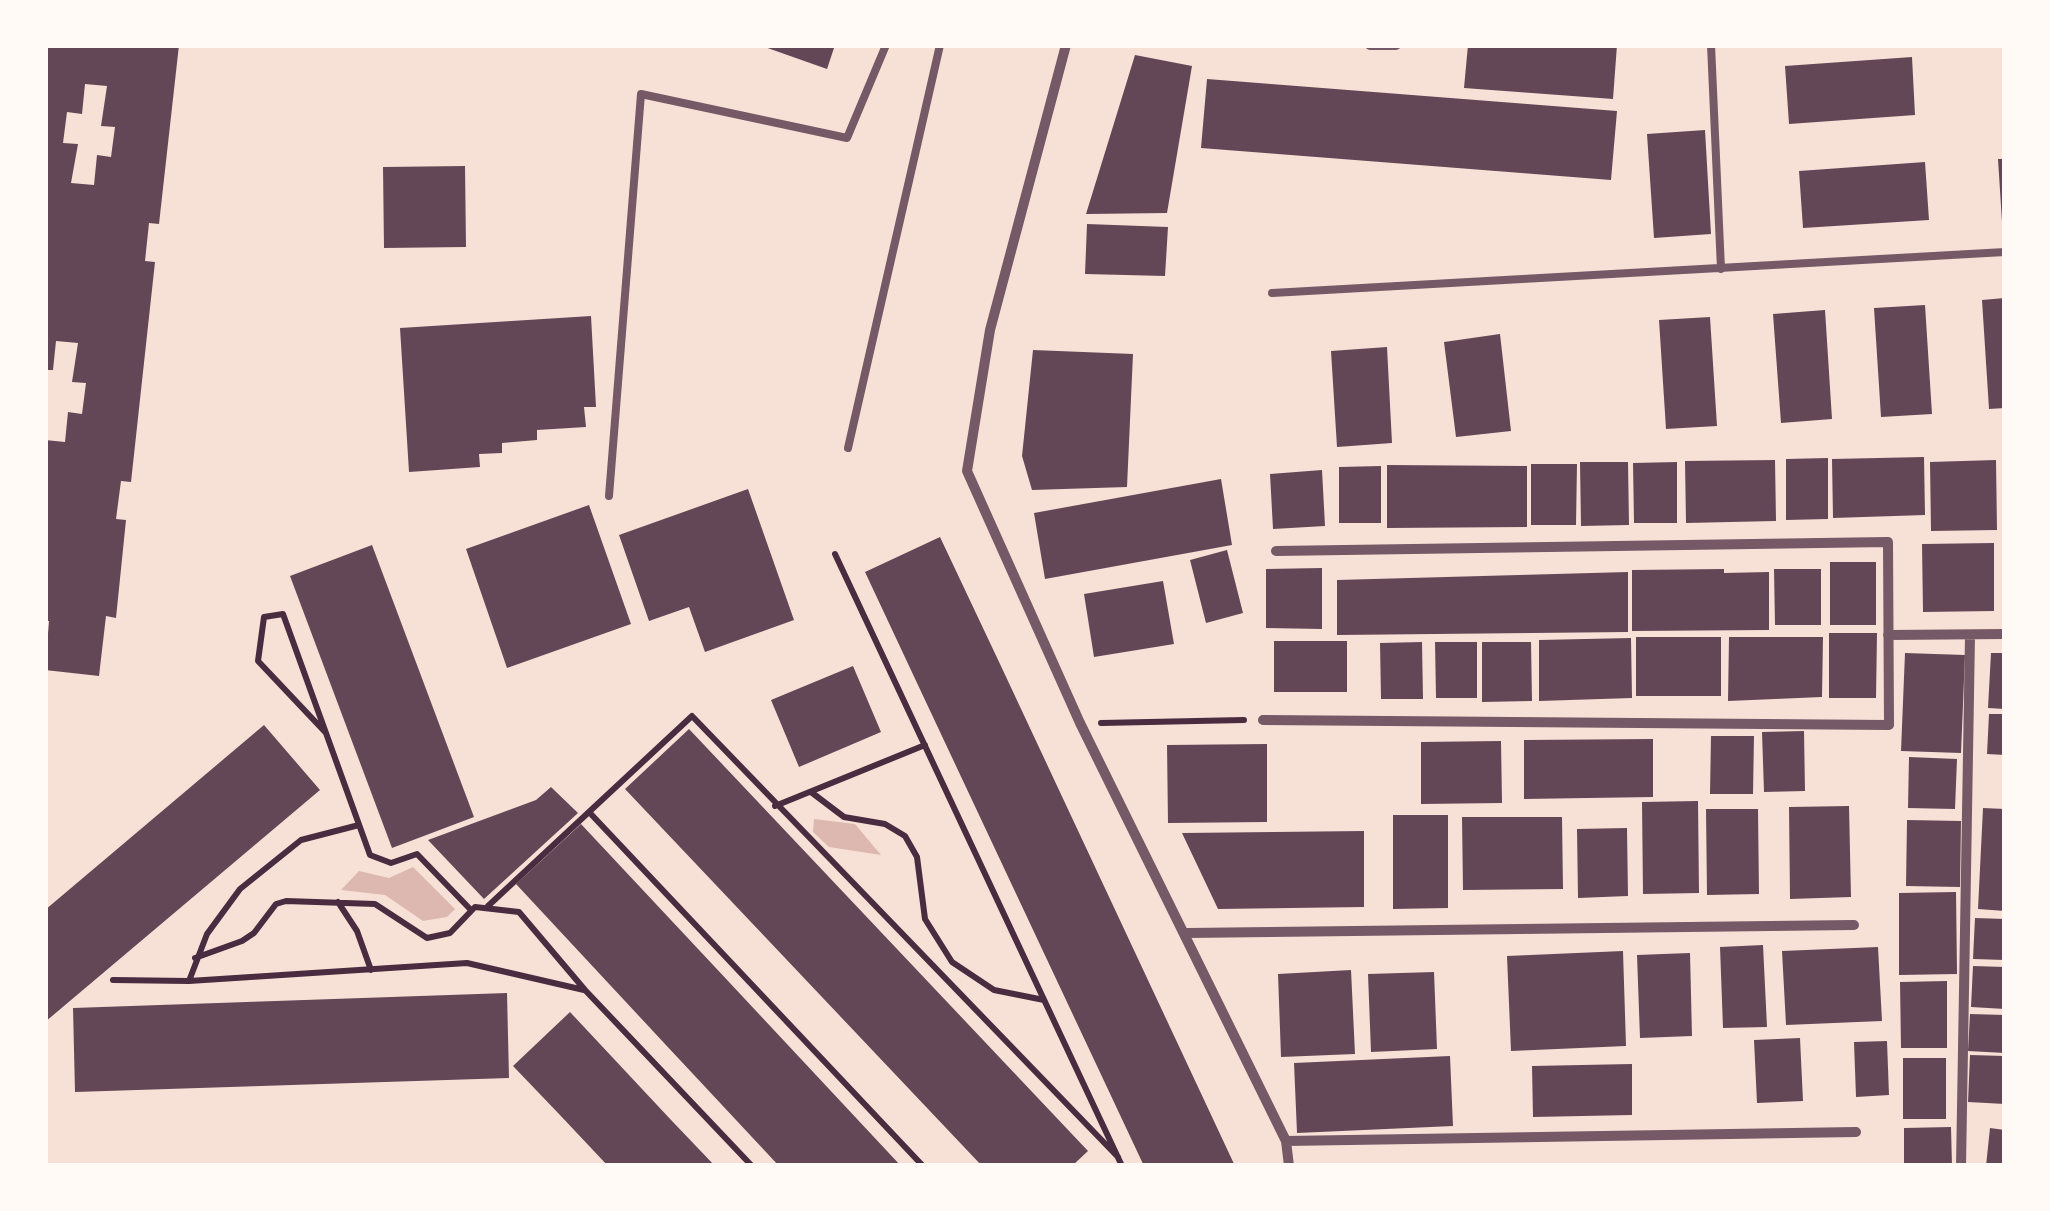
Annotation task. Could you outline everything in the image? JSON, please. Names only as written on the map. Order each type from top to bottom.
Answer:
[{"type":"street","points":[[1066,45],[990,330],[967,472],[1080,723],[1187,933],[1286,1141],[1289,1166]]},
{"type":"street","points":[[1370,45],[1396,45]]},
{"type":"street","points":[[1263,720],[1888,725],[1888,542],[1276,551]]},
{"type":"street","points":[[1888,634],[2005,634]]},
{"type":"street","points":[[1960,1166],[1970,636]]},
{"type":"street","points":[[1187,933],[1854,926]]},
{"type":"street","points":[[1286,1141],[1856,1132]]},
{"type":"lane","points":[[609,496],[641,94],[847,138],[886,45]]},
{"type":"lane","points":[[848,448],[940,45]]},
{"type":"lane","points":[[1711,45],[1721,269]]},
{"type":"lane","points":[[1272,293],[2005,252]]},
{"type":"path","points":[[836,554],[1122,1166]]},
{"type":"path","points":[[326,733],[258,661],[264,617],[283,614],[326,733],[359,825],[370,855],[391,864],[417,854],[471,910]]},
{"type":"path","points":[[488,906],[692,716],[1118,1157]]},
{"type":"path","points":[[1080,723],[1263,720]]},
{"type":"path","points":[[775,806],[925,745]]},
{"type":"path","points":[[811,792],[844,818],[885,824],[906,836],[916,857],[925,919],[952,962],[994,990],[1044,1000]]},
{"type":"path","points":[[589,812],[923,1166]]},
{"type":"path","points":[[189,981],[194,958],[221,912],[280,852],[320,832],[359,825]]},
{"type":"path","points":[[194,958],[254,934],[276,904],[297,900],[384,908],[416,935],[428,938],[450,934],[471,910],[488,906],[519,912],[586,990],[752,1166]]},
{"type":"path","points":[[338,902],[357,931],[371,970]]},
{"type":"path","points":[[113,980],[189,981],[466,963],[586,990]]},
{"type":"shaded area","points":[[814,819],[855,824],[881,855],[829,847],[813,832]]},
{"type":"shaded area","points":[[413,867],[455,909],[447,917],[423,921],[385,895],[341,890],[359,871],[389,878]]},
{"type":"building","points":[[45,45],[179,45],[159,224],[149,223],[145,261],[155,262],[131,482],[121,481],[116,519],[126,520],[116,618],[106,616],[99,676],[45,670],[49,621],[45,621],[45,440],[65,442],[68,412],[82,414],[86,383],[72,382],[78,343],[56,341],[53,370],[45,370]],"holes":[[[85,84],[107,86],[101,126],[115,127],[111,157],[97,155],[94,185],[71,183],[78,144],[63,143],[67,112],[82,114]]]},
{"type":"building","points":[[759,45],[835,45],[827,69]]},
{"type":"building","points":[[1468,45],[1617,45],[1613,99],[1464,88]]},
{"type":"building","points":[[1135,55],[1192,66],[1167,213],[1086,214]]},
{"type":"building","points":[[1912,57],[1915,115],[1789,124],[1785,66]]},
{"type":"building","points":[[1207,79],[1617,111],[1611,180],[1201,148]]},
{"type":"building","points":[[1705,130],[1711,234],[1654,238],[1647,134]]},
{"type":"building","points":[[1998,159],[2005,159],[2005,222],[2002,222]]},
{"type":"building","points":[[1925,162],[1929,220],[1803,228],[1799,171]]},
{"type":"building","points":[[465,166],[466,247],[384,248],[383,167]]},
{"type":"building","points":[[1087,224],[1168,227],[1165,276],[1085,274]]},
{"type":"building","points":[[2005,298],[2005,408],[1989,409],[1982,300]]},
{"type":"building","points":[[1925,305],[1932,414],[1881,417],[1874,308]]},
{"type":"building","points":[[1825,310],[1832,419],[1781,423],[1773,314]]},
{"type":"building","points":[[591,316],[596,407],[584,407],[586,427],[537,430],[537,440],[502,443],[502,453],[479,454],[480,467],[409,472],[400,328]]},
{"type":"building","points":[[1710,317],[1717,426],[1666,429],[1659,320]]},
{"type":"building","points":[[1500,334],[1511,431],[1456,437],[1444,342]]},
{"type":"building","points":[[1387,347],[1392,443],[1337,447],[1331,351]]},
{"type":"building","points":[[1033,350],[1133,354],[1127,487],[1032,490],[1022,456]]},
{"type":"building","points":[[1924,457],[1925,515],[1833,518],[1832,459]]},
{"type":"building","points":[[1828,458],[1828,519],[1786,520],[1786,459]]},
{"type":"building","points":[[1775,460],[1776,521],[1686,523],[1685,461]]},
{"type":"building","points":[[1996,460],[1997,530],[1931,531],[1930,462]]},
{"type":"building","points":[[1580,462],[1628,462],[1629,525],[1581,526]]},
{"type":"building","points":[[1677,462],[1677,523],[1634,523],[1633,463]]},
{"type":"building","points":[[1531,464],[1577,464],[1576,525],[1531,525]]},
{"type":"building","points":[[1387,465],[1527,466],[1527,527],[1387,528]]},
{"type":"building","points":[[1381,466],[1381,523],[1339,523],[1339,467]]},
{"type":"building","points":[[1322,470],[1325,526],[1273,529],[1270,474]]},
{"type":"building","points":[[1221,479],[1232,545],[1045,579],[1034,513]]},
{"type":"building","points":[[748,489],[794,620],[705,652],[689,607],[649,621],[619,535]]},
{"type":"building","points":[[589,505],[631,624],[507,668],[466,549]]},
{"type":"building","points":[[940,537],[1235,1166],[1144,1166],[925,700],[865,572]]},
{"type":"building","points":[[1994,543],[1994,611],[1923,612],[1922,544]]},
{"type":"building","points":[[372,545],[474,817],[392,848],[290,576]]},
{"type":"building","points":[[1227,550],[1243,613],[1206,623],[1190,560]]},
{"type":"building","points":[[1830,562],[1876,562],[1876,625],[1830,625]]},
{"type":"building","points":[[1322,568],[1322,629],[1266,628],[1266,569]]},
{"type":"building","points":[[1724,569],[1724,573],[1769,572],[1769,630],[1632,631],[1632,570]]},
{"type":"building","points":[[1774,569],[1821,569],[1821,625],[1775,625]]},
{"type":"building","points":[[1628,572],[1628,632],[1337,635],[1337,580]]},
{"type":"building","points":[[1163,581],[1174,644],[1094,657],[1084,594]]},
{"type":"building","points":[[1829,633],[1877,633],[1876,698],[1829,698]]},
{"type":"building","points":[[1636,637],[1721,637],[1721,696],[1636,696]]},
{"type":"building","points":[[1729,637],[1823,637],[1822,697],[1728,701]]},
{"type":"building","points":[[1631,638],[1632,698],[1539,701],[1539,640]]},
{"type":"building","points":[[1274,641],[1347,641],[1347,692],[1274,692]]},
{"type":"building","points":[[1422,642],[1423,699],[1381,699],[1380,643]]},
{"type":"building","points":[[1435,642],[1477,642],[1477,698],[1436,698]]},
{"type":"building","points":[[1482,642],[1531,642],[1532,701],[1482,702]]},
{"type":"building","points":[[1905,653],[1965,655],[1961,753],[1901,751]]},
{"type":"building","points":[[1991,653],[2005,653],[2005,709],[1988,708]]},
{"type":"building","points":[[853,666],[881,732],[799,767],[771,700]]},
{"type":"building","points":[[1989,714],[2005,714],[2005,755],[1987,754]]},
{"type":"building","points":[[264,725],[320,790],[45,1022],[45,910]]},
{"type":"building","points":[[689,729],[1088,1151],[1072,1166],[982,1166],[625,789]]},
{"type":"building","points":[[1804,731],[1805,791],[1764,792],[1762,732]]},
{"type":"building","points":[[1711,736],[1754,736],[1753,794],[1710,794]]},
{"type":"building","points":[[1653,739],[1653,797],[1524,799],[1524,740]]},
{"type":"building","points":[[1501,741],[1502,803],[1421,804],[1421,742]]},
{"type":"building","points":[[1267,744],[1267,822],[1168,823],[1167,745]]},
{"type":"building","points":[[1909,757],[1957,759],[1955,809],[1908,808]]},
{"type":"building","points":[[551,787],[578,813],[484,899],[428,840],[536,800]]},
{"type":"building","points":[[1698,801],[1699,893],[1643,894],[1642,802]]},
{"type":"building","points":[[1849,806],[1851,897],[1790,899],[1789,807]]},
{"type":"building","points":[[1983,808],[2005,809],[2005,911],[1978,909]]},
{"type":"building","points":[[1706,809],[1758,809],[1759,894],[1707,895]]},
{"type":"building","points":[[1393,815],[1448,815],[1448,908],[1393,909]]},
{"type":"building","points":[[1462,817],[1562,817],[1563,889],[1463,890]]},
{"type":"building","points":[[1907,820],[1961,821],[1960,887],[1906,886]]},
{"type":"building","points":[[581,824],[901,1166],[779,1166],[516,884]]},
{"type":"building","points":[[1627,828],[1628,896],[1578,898],[1577,829]]},
{"type":"building","points":[[1364,831],[1364,907],[1218,909],[1182,833]]},
{"type":"building","points":[[1956,892],[1957,974],[1899,975],[1899,893]]},
{"type":"building","points":[[1975,918],[2005,919],[2005,960],[1973,959]]},
{"type":"building","points":[[1763,945],[1767,1027],[1723,1028],[1720,947]]},
{"type":"building","points":[[1878,947],[1882,1021],[1786,1025],[1782,951]]},
{"type":"building","points":[[1623,951],[1626,1046],[1511,1051],[1507,956]]},
{"type":"building","points":[[1690,953],[1692,1036],[1640,1038],[1637,955]]},
{"type":"building","points":[[1973,966],[2005,967],[2005,1009],[1971,1007]]},
{"type":"building","points":[[1351,970],[1355,1054],[1281,1057],[1278,974]]},
{"type":"building","points":[[1434,972],[1437,1049],[1371,1052],[1368,974]]},
{"type":"building","points":[[1947,981],[1947,1048],[1901,1048],[1900,982]]},
{"type":"building","points":[[507,993],[509,1078],[75,1092],[73,1008]]},
{"type":"building","points":[[570,1012],[715,1166],[608,1166],[513,1066]]},
{"type":"building","points":[[1970,1014],[2005,1015],[2005,1053],[1968,1051]]},
{"type":"building","points":[[1800,1038],[1803,1101],[1757,1103],[1754,1040]]},
{"type":"building","points":[[1887,1041],[1889,1095],[1856,1097],[1854,1042]]},
{"type":"building","points":[[1970,1055],[2005,1056],[2005,1104],[1968,1102]]},
{"type":"building","points":[[1450,1056],[1453,1126],[1297,1133],[1294,1063]]},
{"type":"building","points":[[1903,1058],[1946,1058],[1946,1119],[1903,1119]]},
{"type":"building","points":[[1632,1064],[1632,1115],[1533,1117],[1532,1066]]},
{"type":"building","points":[[1951,1127],[1952,1166],[1904,1166],[1904,1128]]},
{"type":"building","points":[[1990,1128],[2005,1130],[2005,1166],[1986,1166]]}]
